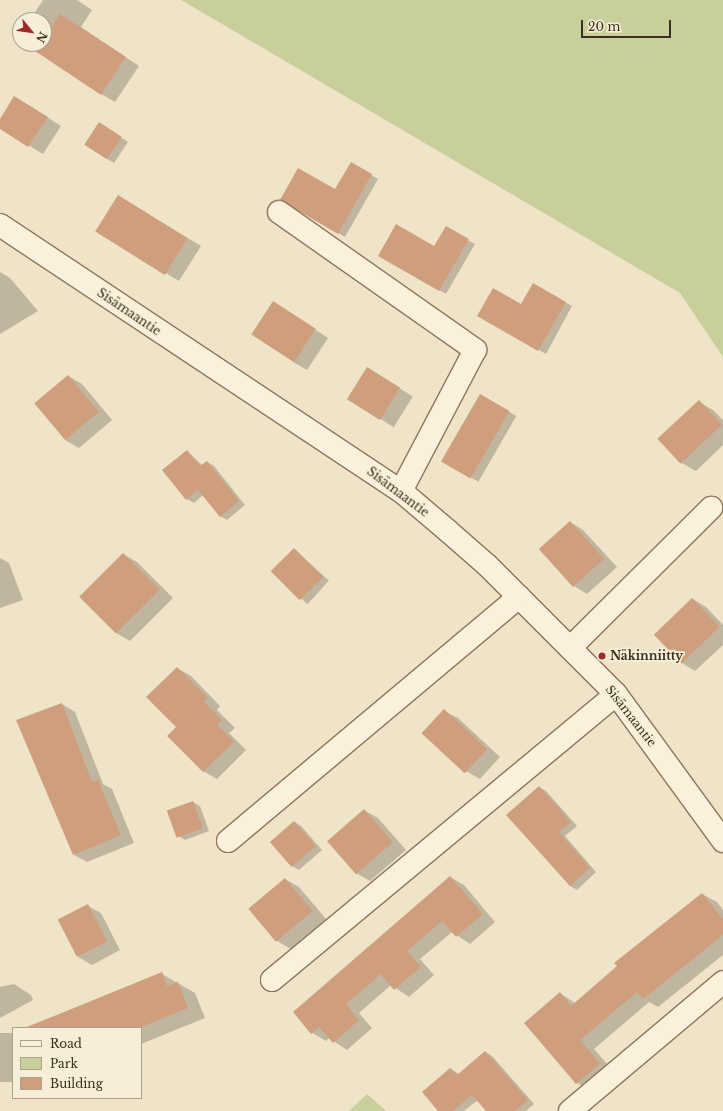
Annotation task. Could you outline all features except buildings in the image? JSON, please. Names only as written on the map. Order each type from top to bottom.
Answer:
[{"type":"street","points":[[279,212],[475,350],[400,491]]},
{"type":"street","name":"Sisämaantie","points":[[0,225],[400,491],[487,564],[616,694],[723,841]]},
{"type":"street","points":[[570,648],[711,508]]},
{"type":"street","points":[[228,841],[519,597]]},
{"type":"street","points":[[272,980],[616,694]]},
{"type":"street","points":[[570,1111],[723,982]]},
{"type":"green space","points":[[181,0],[723,0],[723,357],[680,293]]},
{"type":"green space","points":[[367,1094],[386,1111],[349,1111]]},
{"type":"place","name":"Näkinniitty","points":[[602,656]]}]
